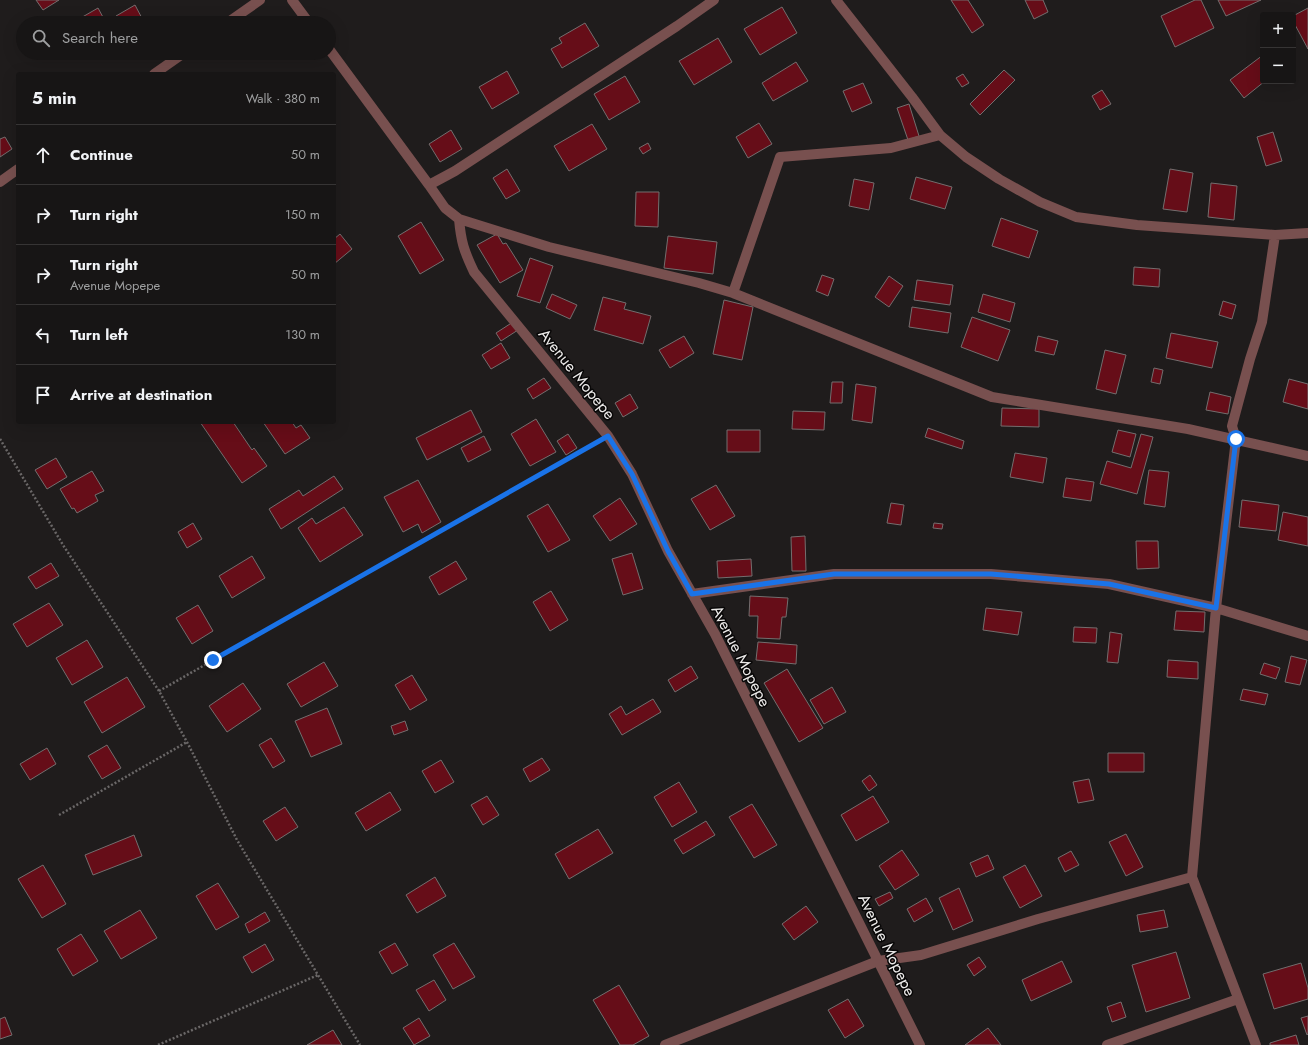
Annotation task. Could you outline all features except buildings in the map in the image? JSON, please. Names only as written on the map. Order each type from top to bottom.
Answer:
[{"type":"street","points":[[237,16],[260,0]]},
{"type":"street","points":[[292,0],[305,16]]},
{"type":"street","points":[[430,185],[462,167],[677,26],[714,0]]},
{"type":"street","points":[[836,0],[940,135],[966,157],[999,179],[1040,202],[1076,217],[1137,225],[1275,235],[1308,233]]},
{"type":"street","points":[[336,58],[430,185],[445,208],[459,219],[549,247],[699,283],[732,293],[992,397],[1188,429],[1308,456]]},
{"type":"street","points":[[157,72],[174,60]]},
{"type":"street","points":[[732,293],[780,157],[891,148],[940,135]]},
{"type":"street","points":[[0,182],[16,170]]},
{"type":"street","name":"Avenue Mopepe","points":[[459,219],[464,251],[474,272],[608,436],[632,474],[668,551],[715,634],[920,1045]]},
{"type":"street","points":[[1256,1045],[1192,877],[1216,608],[1236,439],[1232,426],[1250,359],[1262,322],[1275,235]]},
{"type":"street","points":[[692,594],[834,574],[991,574],[1109,584],[1216,608],[1308,636]]},
{"type":"street","points":[[665,1045],[878,961],[921,956],[1038,919],[1192,877]]},
{"type":"street","points":[[1107,1045],[1238,999]]},
{"type":"path","points":[[159,691],[608,436]]},
{"type":"path","points":[[0,439],[63,545],[159,691],[237,840],[360,1045]]},
{"type":"path","points":[[59,815],[187,742]]},
{"type":"path","points":[[158,1045],[318,974]]},
{"type":"route","points":[[213,660],[608,436],[632,474],[668,551],[692,594],[834,574],[991,574],[1109,584],[1216,608],[1236,439]]}]
